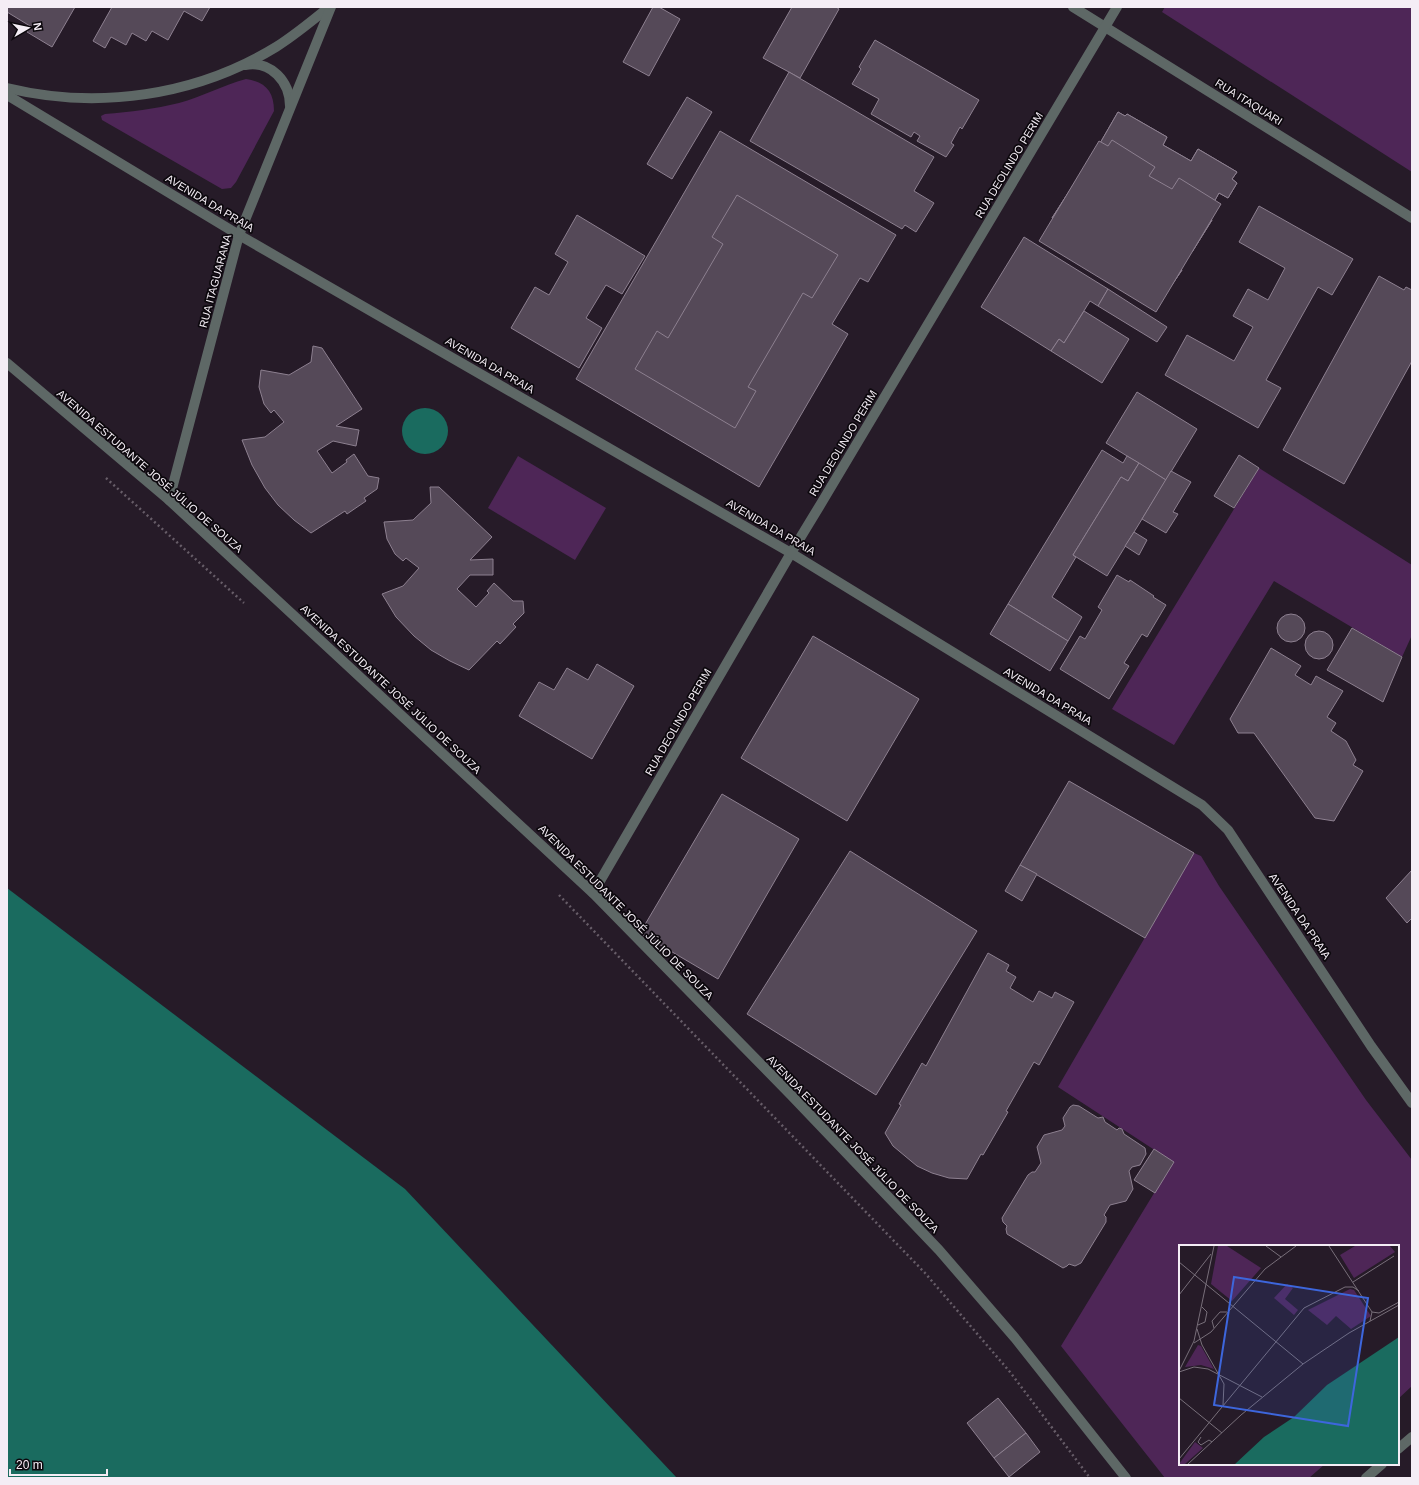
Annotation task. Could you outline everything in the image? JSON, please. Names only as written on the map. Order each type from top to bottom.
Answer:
[{"type":"street","points":[[7,88],[27,93],[65,98],[103,99],[141,95],[179,88],[213,78],[276,47],[330,7]]},
{"type":"street","name":"RUA ITAGUARANA","points":[[169,500],[239,234],[330,7]]},
{"type":"street","name":"RUA ITAQUARI","points":[[1073,7],[1412,218]]},
{"type":"street","name":"RUA DEOLINDO PERIM","points":[[593,893],[791,552],[867,427],[1116,7]]},
{"type":"street","points":[[238,67],[250,64],[263,66],[275,72],[282,79],[287,88],[290,98],[290,108]]},
{"type":"street","name":"AVENIDA DA PRAIA","points":[[7,95],[239,234],[791,552],[1202,805],[1228,830],[1371,1046],[1412,1103]]},
{"type":"street","name":"AVENIDA ESTUDANTE JOSÉ JÚLIO DE SOUZA","points":[[7,362],[169,500],[593,893],[939,1250],[1015,1338],[1126,1478]]},
{"type":"street","points":[[1399,1448],[1412,1437]]},
{"type":"street","points":[[1366,1478],[1381,1465]]},
{"type":"path","points":[[101,474],[246,604]]},
{"type":"path","points":[[558,893],[925,1273],[1010,1372],[1090,1478]]},
{"type":"shaded area","points":[[1165,7],[1412,7],[1412,172],[1162,12]]},
{"type":"shaded area","points":[[246,79],[258,82],[267,89],[274,104],[274,111],[236,182],[231,188],[222,189],[102,120],[101,116],[105,114],[142,110],[179,103]]},
{"type":"shaded area","points":[[425,408],[438,412],[444,418],[448,431],[444,444],[438,450],[425,454],[412,450],[406,444],[402,431],[406,418],[412,412]]},
{"type":"shaded area","points":[[518,456],[606,508],[575,560],[488,508]]},
{"type":"shaded area","points":[[1259,468],[1412,565],[1412,635],[1402,657],[1274,581],[1174,745],[1112,709]]},
{"type":"shaded area","points":[[1194,853],[1201,856],[1219,886],[1366,1100],[1412,1160],[1412,1386],[1399,1398],[1399,1245],[1179,1245],[1179,1465],[1324,1465],[1309,1478],[1165,1478],[1061,1346],[1173,1162],[1058,1087]]},
{"type":"shaded area","points":[[7,888],[405,1189],[677,1478],[7,1478]]},
{"type":"building","points":[[7,7],[75,7],[52,47],[27,32],[30,26],[7,12]]},
{"type":"building","points":[[112,7],[210,7],[202,21],[184,11],[168,40],[152,31],[146,41],[132,33],[126,45],[111,37],[105,48],[93,41]]},
{"type":"building","points":[[653,7],[659,7],[680,19],[649,76],[623,62]]},
{"type":"building","points":[[792,7],[836,7],[839,9],[800,78],[763,58]]},
{"type":"building","points":[[875,40],[979,100],[962,129],[960,127],[951,143],[954,145],[946,157],[917,141],[920,136],[914,132],[911,137],[871,114],[879,99],[852,84],[861,69],[859,67]]},
{"type":"building","points":[[789,72],[934,157],[914,191],[934,203],[916,232],[905,225],[902,229],[750,141]]},
{"type":"building","points":[[687,97],[712,112],[672,179],[647,164]]},
{"type":"building","points":[[1118,112],[1125,116],[1127,114],[1167,137],[1163,145],[1191,161],[1198,149],[1237,172],[1232,179],[1237,183],[1228,198],[1219,193],[1206,216],[1212,220],[1192,252],[1188,249],[1176,267],[1182,270],[1171,286],[1168,284],[1162,293],[1123,269],[1130,258],[1105,243],[1098,255],[1057,230],[1061,224],[1052,218],[1099,145]]},
{"type":"building","points":[[1118,112],[1125,116],[1127,114],[1167,137],[1163,145],[1191,161],[1198,149],[1237,172],[1232,179],[1237,183],[1228,198],[1219,193],[1206,216],[1212,220],[1192,252],[1188,249],[1176,267],[1182,270],[1171,286],[1168,284],[1162,293],[1123,269],[1130,258],[1105,243],[1098,255],[1057,230],[1061,224],[1052,218],[1099,145]]},
{"type":"building","points":[[720,131],[896,235],[868,282],[860,278],[832,324],[848,334],[759,487],[576,379]]},
{"type":"building","points":[[1112,140],[1155,167],[1149,176],[1172,189],[1179,178],[1221,204],[1156,312],[1039,241],[1099,141],[1108,146]]},
{"type":"building","points":[[737,195],[838,255],[812,298],[803,293],[748,387],[756,391],[735,428],[635,369],[657,331],[668,338],[723,244],[712,237]]},
{"type":"building","points":[[1259,206],[1353,259],[1332,295],[1318,287],[1266,380],[1281,388],[1258,428],[1165,375],[1187,335],[1234,361],[1253,327],[1233,316],[1248,289],[1268,300],[1285,268],[1239,242]]},
{"type":"building","points":[[577,215],[645,256],[622,294],[606,285],[586,318],[602,328],[579,368],[511,328],[535,287],[549,295],[568,262],[555,254]]},
{"type":"building","points":[[1024,237],[1108,289],[1098,306],[1090,301],[1064,343],[1059,339],[1051,351],[981,307]]},
{"type":"building","points":[[1379,276],[1404,290],[1406,287],[1412,290],[1412,361],[1344,484],[1283,450]]},
{"type":"building","points":[[1108,289],[1167,327],[1157,342],[1098,306]]},
{"type":"building","points":[[1084,311],[1129,339],[1102,383],[1051,351],[1059,339],[1064,343]]},
{"type":"building","points":[[313,346],[322,348],[362,409],[336,426],[359,430],[356,446],[333,441],[317,451],[332,473],[347,462],[346,460],[354,454],[368,476],[379,478],[377,489],[364,498],[366,501],[347,514],[345,511],[311,533],[278,505],[265,488],[252,465],[242,440],[265,437],[284,422],[274,410],[271,413],[264,404],[259,387],[261,370],[289,375],[311,362]]},
{"type":"building","points":[[1137,392],[1197,429],[1166,480],[1106,443]]},
{"type":"building","points":[[1102,450],[1123,463],[1127,456],[1139,463],[1128,481],[1121,477],[1073,555],[1076,557],[1052,597],[1082,617],[1068,641],[1008,604]]},
{"type":"building","points":[[1239,455],[1259,468],[1234,508],[1214,496]]},
{"type":"building","points":[[1139,463],[1166,480],[1107,576],[1073,555],[1121,477],[1128,481]]},
{"type":"building","points":[[1171,471],[1191,482],[1173,512],[1178,514],[1166,533],[1142,519]]},
{"type":"building","points":[[430,487],[439,487],[492,537],[470,560],[493,559],[493,575],[470,575],[457,589],[476,607],[489,593],[487,591],[494,583],[513,601],[523,601],[524,613],[513,624],[516,627],[500,644],[497,641],[469,670],[431,650],[414,636],[396,617],[382,594],[403,586],[419,568],[406,558],[403,561],[395,554],[387,539],[384,522],[413,520],[431,503]]},
{"type":"building","points":[[1134,532],[1147,540],[1139,555],[1125,546]]},
{"type":"building","points":[[1117,575],[1129,582],[1130,580],[1166,605],[1147,637],[1142,634],[1124,663],[1129,666],[1109,699],[1060,669],[1080,636],[1085,639],[1102,610],[1098,607]]},
{"type":"building","points":[[1008,604],[1068,641],[1050,671],[990,634]]},
{"type":"building","points":[[1291,614],[1297,615],[1301,618],[1304,622],[1304,634],[1301,638],[1297,641],[1291,642],[1285,641],[1281,638],[1278,634],[1277,628],[1278,622],[1281,618],[1285,615]]},
{"type":"building","points":[[1352,628],[1402,657],[1383,702],[1327,670]]},
{"type":"building","points":[[1319,631],[1329,635],[1333,645],[1329,655],[1319,659],[1309,655],[1305,645],[1309,635]]},
{"type":"building","points":[[813,636],[919,699],[847,821],[741,758]]},
{"type":"building","points":[[1271,648],[1301,666],[1295,675],[1311,685],[1316,676],[1343,691],[1327,717],[1336,723],[1331,731],[1346,741],[1356,760],[1353,765],[1363,771],[1334,821],[1315,818],[1254,733],[1238,733],[1230,719]]},
{"type":"building","points":[[597,664],[634,686],[592,759],[519,716],[539,682],[554,690],[567,668],[588,680]]},
{"type":"building","points":[[1069,781],[1194,853],[1145,938],[1020,865]]},
{"type":"building","points":[[722,794],[799,839],[718,979],[640,933]]},
{"type":"building","points":[[850,851],[977,931],[876,1095],[747,1014]]},
{"type":"building","points":[[1020,865],[1037,874],[1022,901],[1005,891]]},
{"type":"building","points":[[1412,870],[1412,918],[1407,923],[1386,898]]},
{"type":"building","points":[[988,953],[1009,965],[1006,971],[1016,977],[1010,988],[1033,1002],[1039,991],[1052,998],[1055,992],[1074,1002],[1039,1065],[1034,1062],[1006,1111],[1008,1112],[967,1179],[949,1178],[932,1173],[917,1166],[893,1146],[885,1133],[922,1063],[926,1066]]},
{"type":"building","points":[[1073,1105],[1079,1106],[1098,1118],[1103,1117],[1105,1122],[1117,1130],[1119,1128],[1122,1129],[1124,1134],[1145,1148],[1146,1154],[1140,1165],[1132,1167],[1129,1171],[1133,1189],[1126,1201],[1110,1205],[1104,1215],[1106,1217],[1106,1222],[1081,1263],[1075,1266],[1069,1264],[1063,1268],[1007,1234],[1007,1226],[1003,1222],[1002,1218],[1028,1175],[1035,1172],[1041,1163],[1037,1147],[1044,1135],[1062,1130],[1065,1126],[1063,1118]]},
{"type":"building","points":[[1154,1149],[1174,1162],[1155,1193],[1134,1180]]},
{"type":"building","points":[[998,1398],[1026,1433],[994,1458],[967,1423]]},
{"type":"building","points":[[1026,1433],[1040,1452],[1009,1477],[994,1458]]}]
